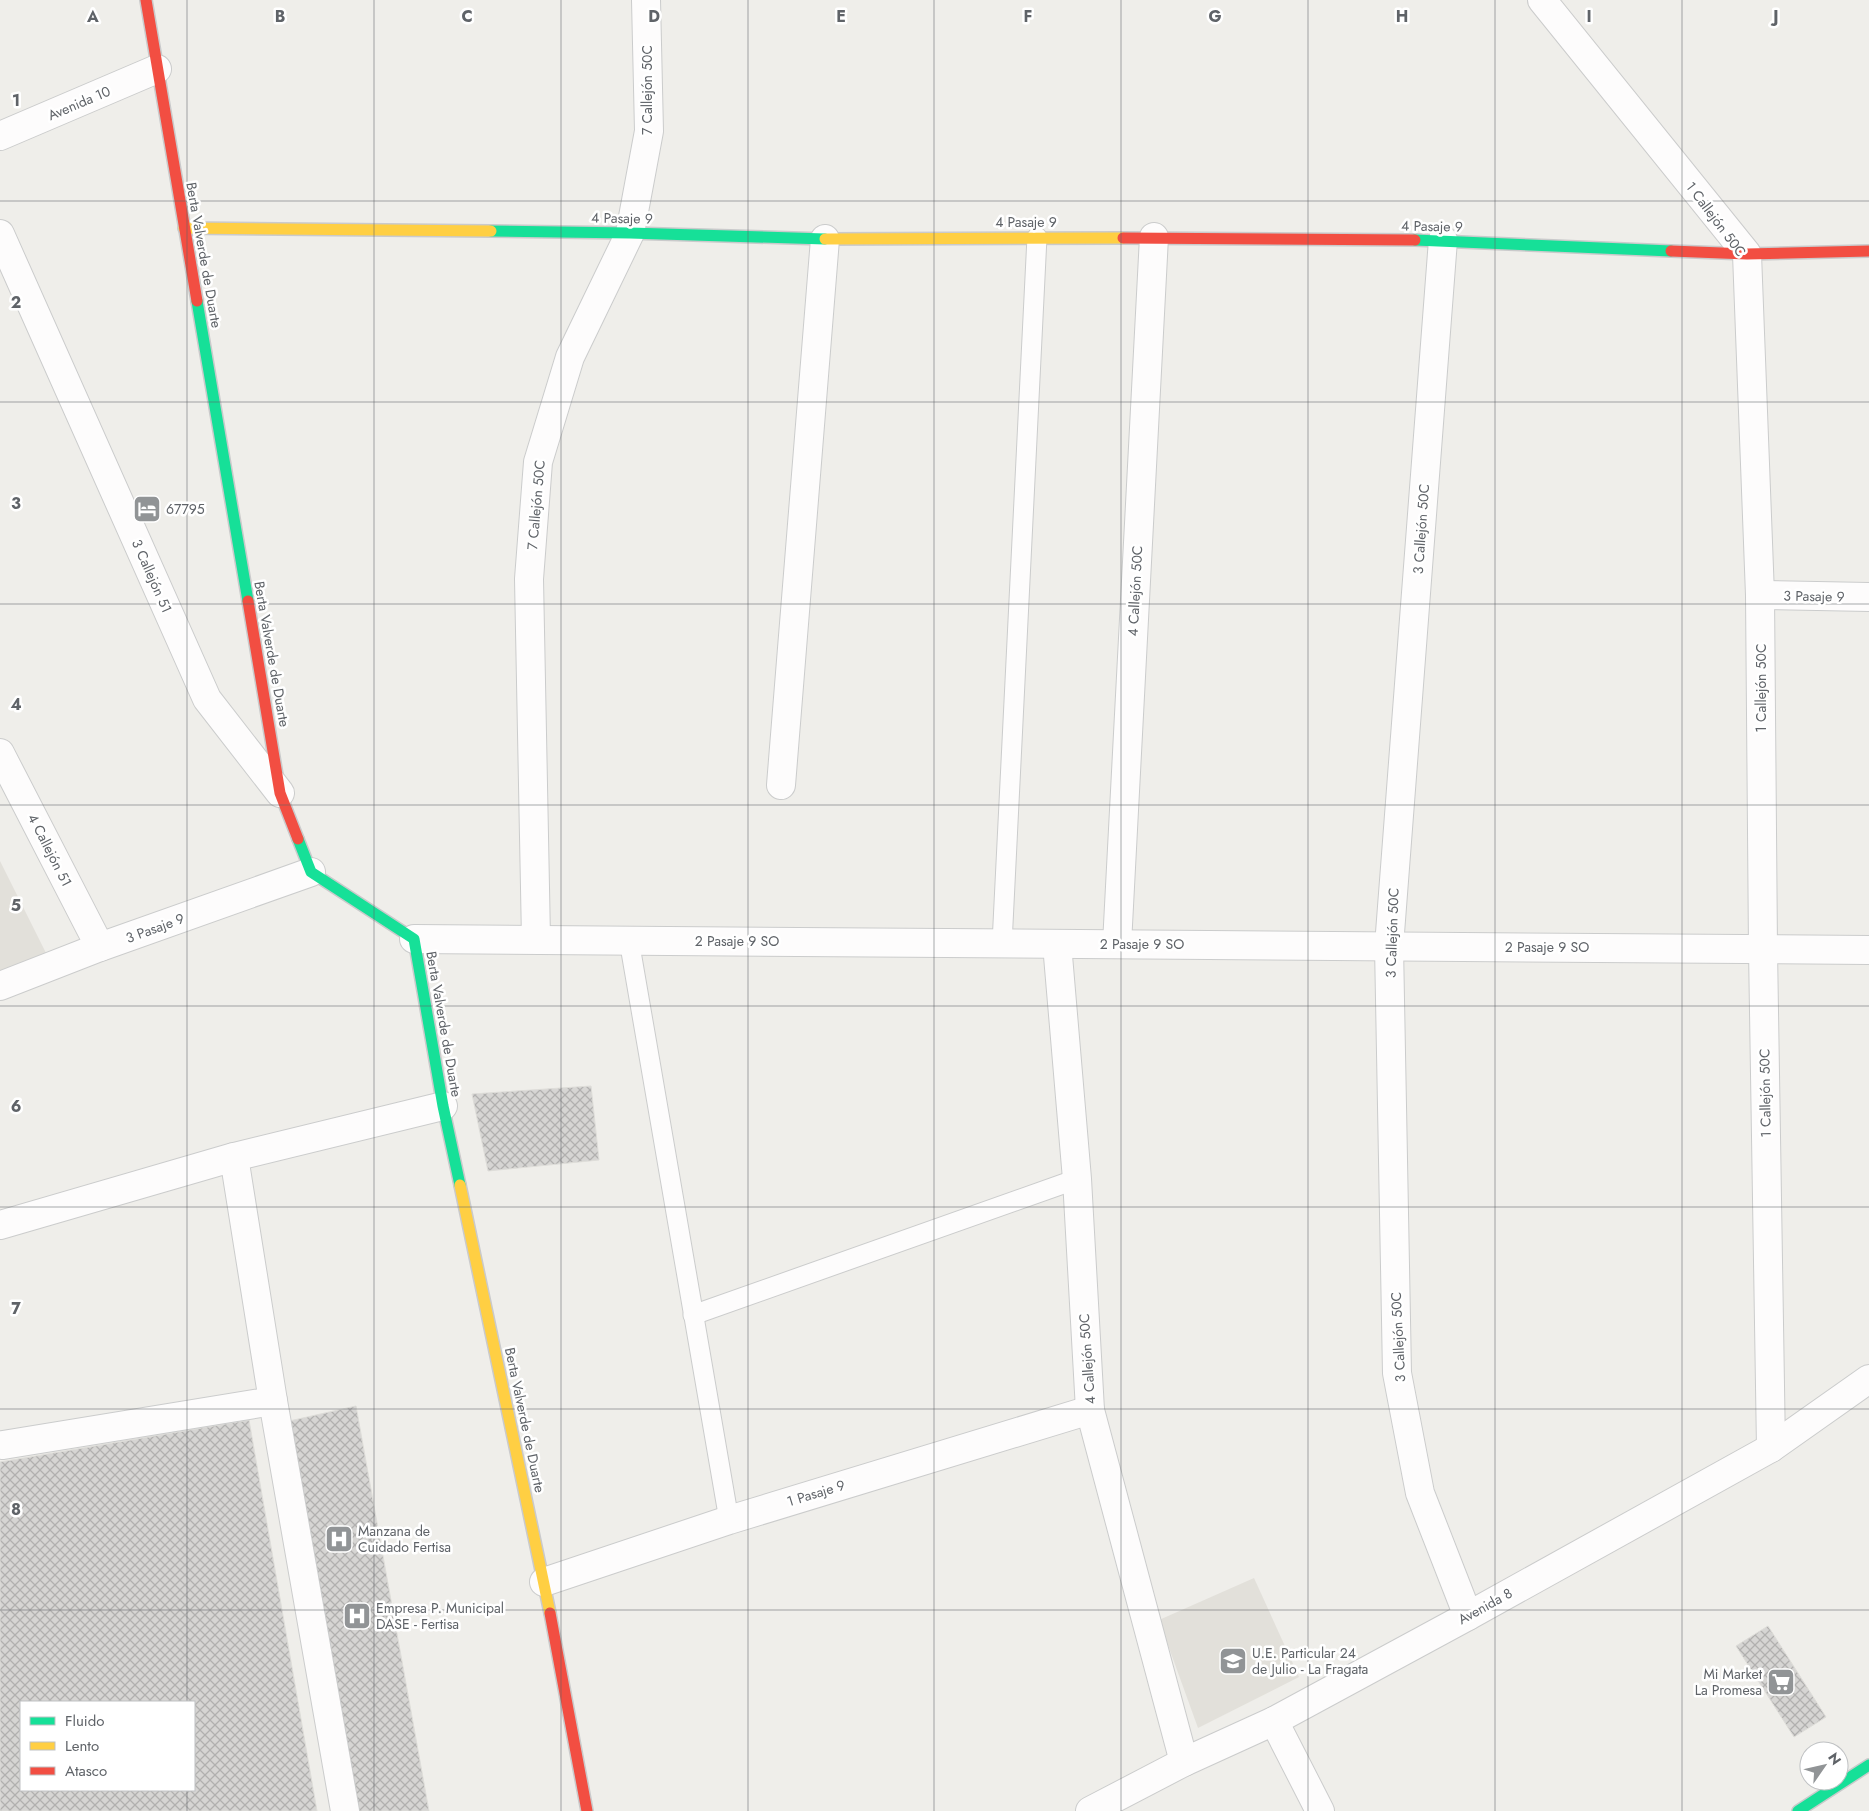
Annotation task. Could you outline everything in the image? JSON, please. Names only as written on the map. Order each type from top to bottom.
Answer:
[{"type":"street","name":"Berta Valverde de Duarte","points":[[146,0],[280,793],[311,872],[414,939],[443,1106],[544,1582],[587,1811]]},
{"type":"street","name":"7 Callejón 50C","points":[[536,939],[529,579],[538,462],[570,357],[630,233],[649,131],[646,0]]},
{"type":"street","name":"1 Callejón 50C","points":[[1542,0],[1747,254],[1760,595],[1762,949],[1771,1448]]},
{"type":"street","name":"Avenida 10","points":[[0,136],[157,69]]},
{"type":"street","name":"4 Pasaje 9","points":[[184,228],[630,233],[825,239],[1154,237],[1443,240],[1747,254],[1869,251]]},
{"type":"street","name":"3 Callejón 51","points":[[0,234],[207,699],[280,793]]},
{"type":"street","name":"4 Callejón 50C","points":[[1117,944],[1154,237]]},
{"type":"street","points":[[781,785],[825,239]]},
{"type":"street","name":"3 Callejón 50C","points":[[1443,240],[1389,946],[1397,1373],[1420,1493],[1468,1616]]},
{"type":"street","name":"3 Pasaje 9","points":[[1760,595],[1869,597]]},
{"type":"street","name":"4 Callejón 51","points":[[0,753],[100,947]]},
{"type":"street","name":"3 Pasaje 9","points":[[0,986],[100,947],[311,872]]},
{"type":"street","name":"2 Pasaje 9 SO","points":[[414,939],[1869,950]]},
{"type":"street","name":"4 Callejón 50C","points":[[1057,944],[1076,1179],[1090,1410],[1184,1762]]},
{"type":"street","points":[[0,1225],[234,1157],[443,1106]]},
{"type":"street","points":[[234,1157],[273,1401],[345,1811]]},
{"type":"street","name":"Avenida 8","points":[[1090,1811],[1184,1762],[1274,1721],[1771,1448],[1869,1379]]},
{"type":"street","points":[[3,1445],[273,1401]]},
{"type":"street","name":"1 Pasaje 9","points":[[544,1582],[729,1520],[1090,1410]]},
{"type":"street","points":[[1274,1721],[1320,1811]]},
{"type":"street","points":[[1798,1811],[1869,1765]]},
{"type":"lane","points":[[1002,944],[1037,237]]},
{"type":"lane","points":[[629,940],[729,1520]]},
{"type":"lane","points":[[693,1315],[1076,1179]]},
{"type":"shaded area","points":[[0,861],[47,955],[0,972]]},
{"type":"shaded area","name":"U.E. Particular 24 de Julio - La Fragata","points":[[1254,1578],[1299,1677],[1198,1728],[1159,1620]]},
{"type":"building","points":[[591,1086],[599,1160],[488,1171],[472,1094]]},
{"type":"building","name":"Empresa P. Municipal DASE - Fertisa","points":[[356,1406],[429,1811],[355,1811],[285,1422]]},
{"type":"building","points":[[249,1420],[317,1811],[0,1811],[0,1462]]},
{"type":"building","name":"Mi Market La Promesa","points":[[1768,1626],[1826,1717],[1794,1737],[1736,1646]]},
{"type":"traffic: fast","points":[[491,231],[825,239]]},
{"type":"traffic: fast","points":[[1415,240],[1671,251]]},
{"type":"traffic: fast","points":[[197,301],[248,601]]},
{"type":"traffic: fast","points":[[298,839],[311,872],[414,939],[443,1106],[460,1185]]},
{"type":"traffic: fast","points":[[1798,1811],[1869,1765]]},
{"type":"traffic: slow","points":[[184,228],[491,231]]},
{"type":"traffic: slow","points":[[825,239],[1123,238]]},
{"type":"traffic: slow","points":[[460,1185],[550,1613]]},
{"type":"traffic: jam","points":[[146,0],[197,301]]},
{"type":"traffic: jam","points":[[1123,238],[1415,240]]},
{"type":"traffic: jam","points":[[1671,251],[1747,254],[1869,251]]},
{"type":"traffic: jam","points":[[248,601],[280,793],[298,839]]},
{"type":"traffic: jam","points":[[550,1613],[587,1811]]},
{"type":"place","name":"67795","points":[[147,509]]},
{"type":"place","name":"Manzana de Cuidado Fertisa","points":[[339,1539]]},
{"type":"place","name":"Empresa P. Municipal DASE - Fertisa","points":[[357,1616]]},
{"type":"place","name":"U.E. Particular 24 de Julio - La Fragata","points":[[1233,1661]]},
{"type":"place","name":"Mi Market La Promesa","points":[[1781,1682]]}]
